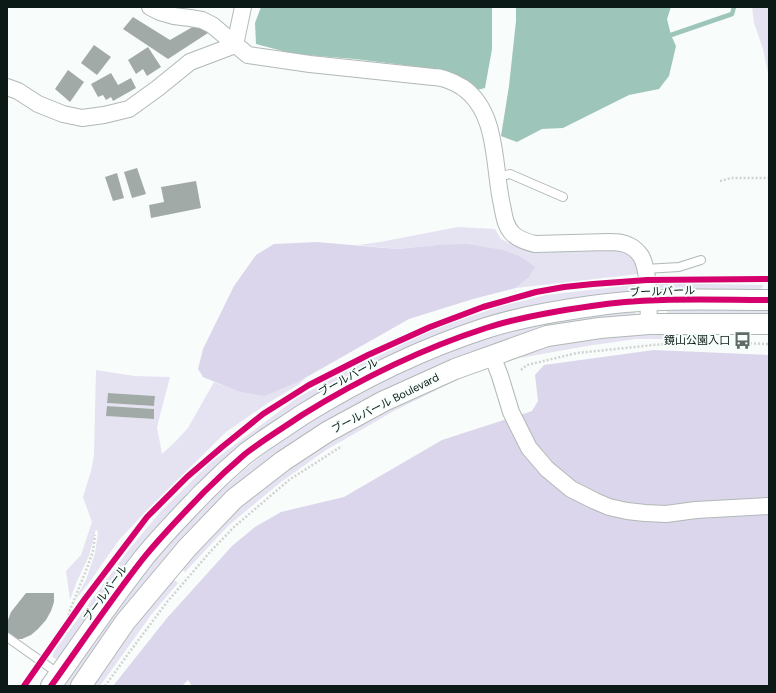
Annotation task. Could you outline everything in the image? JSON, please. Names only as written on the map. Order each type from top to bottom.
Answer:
[{"type":"street","points":[[150,7],[174,16],[202,20],[212,25],[248,55],[310,64],[434,76],[446,79],[466,90],[474,97],[481,107],[488,126],[505,218],[508,227],[513,234],[523,240],[535,244],[619,242],[629,245],[641,256],[645,269],[649,324]]},
{"type":"street","points":[[235,45],[243,7]]},
{"type":"street","points":[[7,87],[18,91],[38,104],[62,114],[82,118],[104,115],[129,109],[190,62],[235,45]]},
{"type":"street","name":"ブールバール","points":[[55,680],[143,558],[205,491],[245,455],[276,432],[332,396],[391,366],[440,344],[487,327],[541,314],[594,305],[648,300],[769,300]]},
{"type":"street","name":"ブールバール Boulevard","points":[[81,686],[125,622],[186,548],[234,499],[283,461],[327,432],[384,401],[455,368],[547,336],[600,328],[649,324],[769,324]]},
{"type":"street","points":[[492,355],[511,412],[529,448],[547,470],[571,489],[609,507],[645,514],[666,514],[769,506]]},
{"type":"lane","points":[[498,177],[510,174],[564,197]]},
{"type":"lane","points":[[645,269],[679,267],[701,260]]},
{"type":"lane","points":[[7,637],[42,662],[55,680]]},
{"type":"path","points":[[720,181],[731,178],[769,178]]},
{"type":"path","points":[[520,370],[527,365],[577,353],[673,343],[719,343]]},
{"type":"path","points":[[742,343],[769,344]]},
{"type":"path","points":[[106,686],[130,650],[167,602],[210,552],[234,527],[289,480],[342,445]]},
{"type":"path","points":[[66,627],[70,610],[93,551],[95,535]]},
{"type":"path","points":[[62,632],[77,611]]},
{"type":"shaded area","points":[[261,7],[492,7],[492,49],[485,88],[477,90],[461,78],[443,70],[355,59],[294,54],[256,44],[255,23]]},
{"type":"shaded area","points":[[516,7],[671,7],[667,19],[671,35],[676,46],[669,76],[659,89],[629,95],[563,128],[542,129],[517,142],[501,136],[509,86],[516,21]]},
{"type":"shaded area","points":[[752,7],[769,7],[769,78],[763,49],[754,23]]},
{"type":"shaded area","points":[[458,227],[495,229],[501,239],[517,247],[543,250],[617,248],[635,260],[638,274],[516,288],[528,278],[437,245],[397,249],[358,245]]},
{"type":"shaded area","points":[[317,242],[397,249],[467,244],[503,250],[521,257],[535,267],[528,278],[516,288],[473,299],[409,319],[298,382],[264,396],[237,391],[203,377],[198,369],[203,349],[234,286],[256,255],[274,244]]},
{"type":"shaded area","points":[[656,283],[763,285],[762,288],[758,290],[663,290]]},
{"type":"shaded area","points":[[641,284],[635,293],[608,294],[546,303],[500,316],[257,435],[223,460],[189,492],[141,545],[112,582],[77,636],[60,657],[56,659],[52,657],[55,650],[127,552],[161,511],[210,463],[297,398],[339,375],[431,330],[498,307],[546,295]]},
{"type":"shaded area","points":[[769,308],[769,317],[668,314],[667,312],[668,309]]},
{"type":"shaded area","points":[[634,310],[636,314],[634,317],[522,336],[454,358],[371,396],[323,424],[263,464],[218,504],[162,561],[69,686],[58,686],[155,557],[189,520],[243,471],[287,435],[357,393],[482,338],[533,323]]},
{"type":"shaded area","points":[[648,332],[678,333],[704,339],[636,339],[520,358],[547,345]]},
{"type":"shaded area","points":[[654,350],[769,355],[769,686],[192,686],[188,680],[182,686],[113,686],[167,618],[232,546],[255,527],[281,512],[344,497],[442,440],[532,411],[538,401],[535,375],[544,365]]},
{"type":"shaded area","points":[[96,370],[134,376],[170,377],[157,427],[162,454],[188,428],[214,382],[237,391],[298,382],[306,378],[298,385],[268,403],[226,432],[150,507],[119,540],[89,583],[74,601],[86,580],[95,553],[98,533],[96,529],[89,556],[70,600],[66,571],[81,555],[92,522],[83,497],[94,456]],"holes":[[[108,393],[155,396],[154,406],[107,403]],[[107,406],[154,409],[154,419],[107,416]]]},
{"type":"shaded area","points":[[469,374],[394,411],[326,450],[281,482],[229,525],[185,572],[181,569],[235,511],[273,478],[337,435],[439,382]]},
{"type":"shaded area","points":[[172,578],[178,583],[151,615],[100,686],[92,686],[147,611]]},
{"type":"building","points":[[133,17],[170,40],[196,25],[208,33],[168,59],[123,29]]},
{"type":"building","points":[[94,45],[111,57],[97,75],[81,63]]},
{"type":"building","points":[[148,47],[161,67],[147,76],[143,69],[136,74],[128,60]]},
{"type":"building","points":[[68,70],[84,82],[70,102],[55,89]]},
{"type":"building","points":[[111,73],[118,85],[131,78],[136,88],[113,101],[111,97],[106,100],[103,95],[98,97],[91,84]]},
{"type":"building","points":[[137,168],[146,194],[132,198],[124,172]]},
{"type":"building","points":[[117,173],[124,198],[113,201],[105,177]]},
{"type":"building","points":[[196,181],[201,208],[151,218],[149,205],[164,202],[161,187]]},
{"type":"building","points":[[108,393],[155,396],[154,406],[107,403]]},
{"type":"building","points":[[107,406],[154,409],[154,419],[106,416]]},
{"type":"building","points":[[26,593],[54,593],[54,602],[46,620],[38,629],[31,635],[22,639],[17,639],[8,633],[8,620],[11,612]]},
{"type":"waterway","points":[[671,35],[732,14],[734,7]]},
{"type":"cycle path","points":[[24,686],[84,600],[147,517],[187,477],[222,447],[263,414],[309,385],[368,355],[430,327],[483,307],[536,292],[564,287],[647,280],[769,279]]},
{"type":"cycle path","points":[[51,686],[142,560],[164,534],[204,492],[245,454],[302,415],[346,389],[415,355],[462,336],[499,324],[552,312],[636,301],[769,300]]},
{"type":"place","name":"鏡山公園入口","points":[[743,340]]}]
